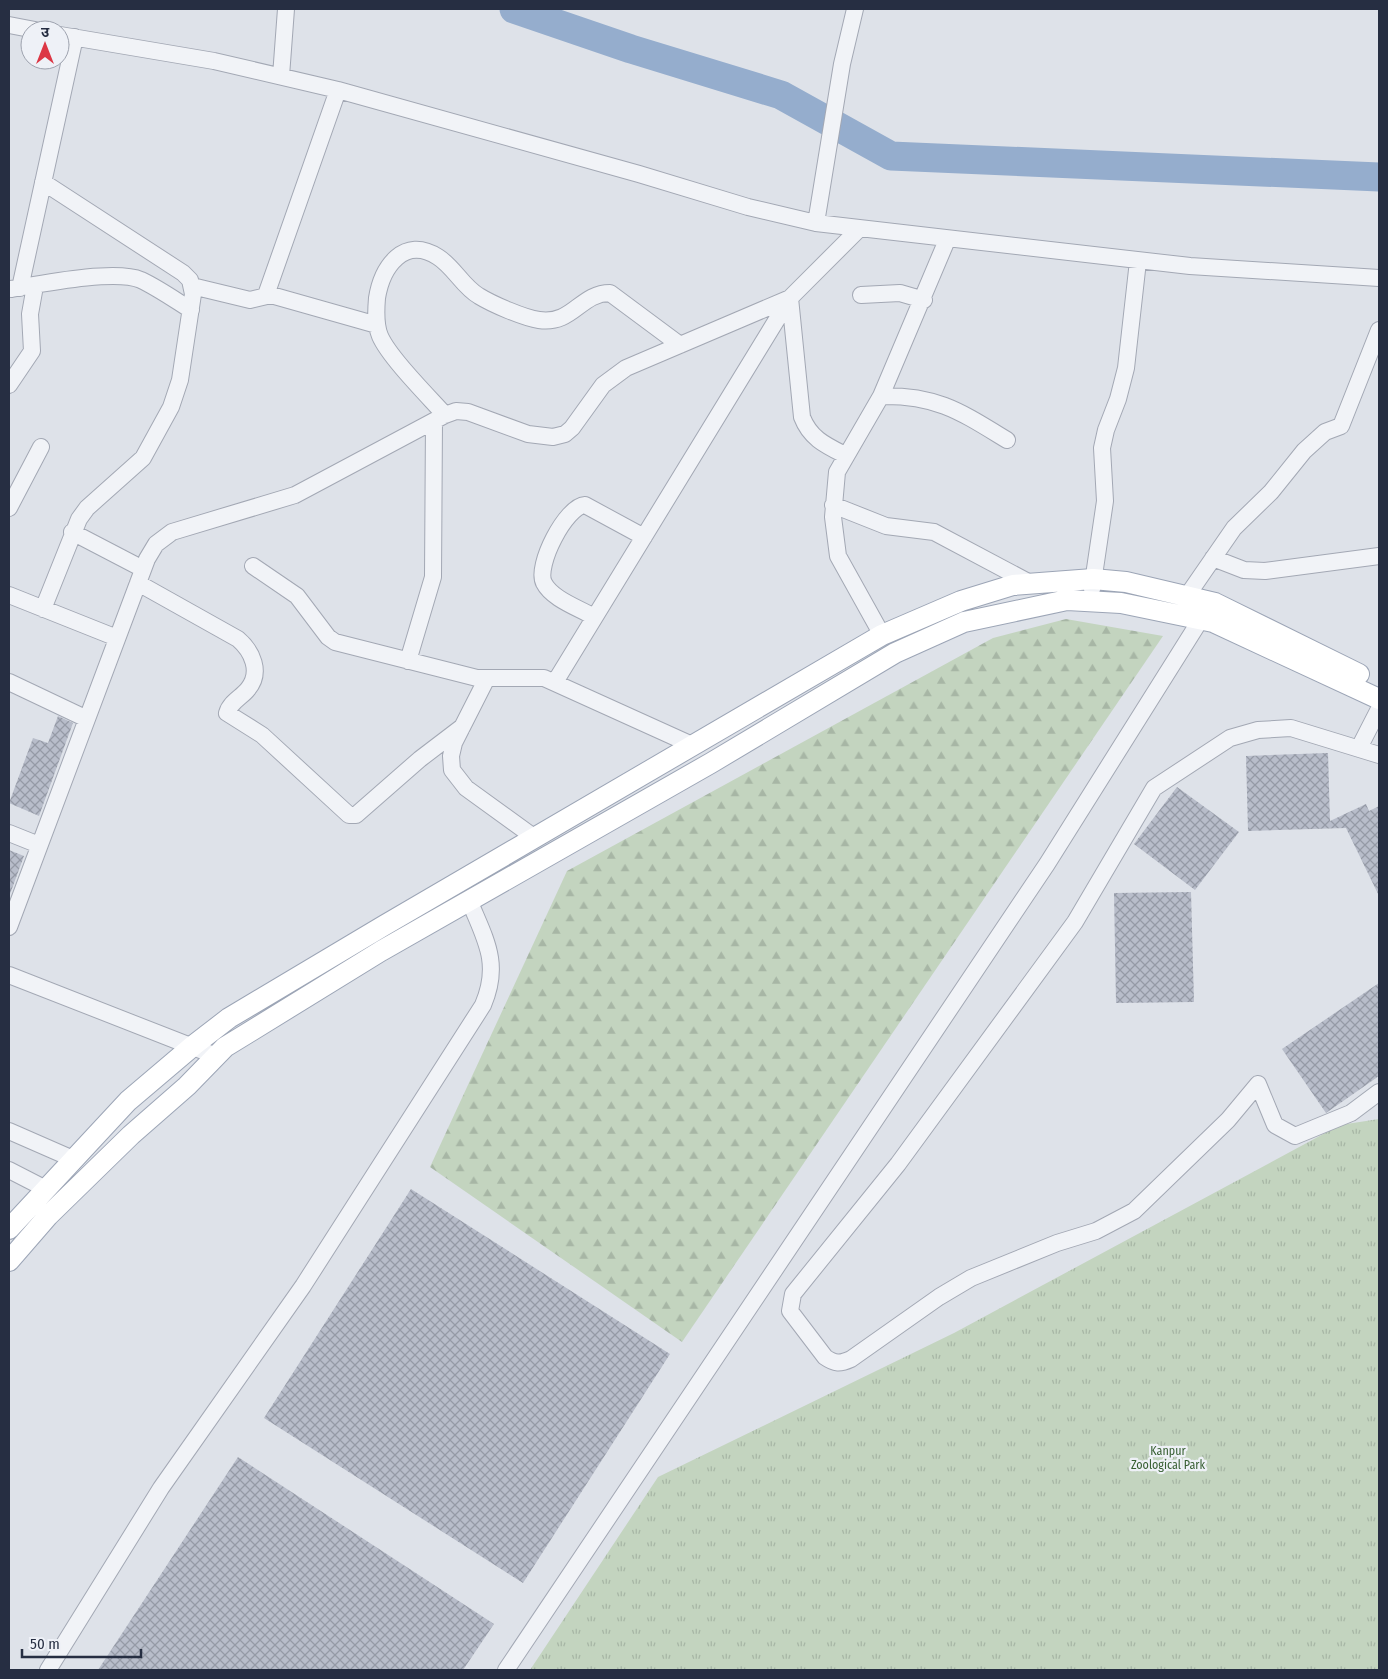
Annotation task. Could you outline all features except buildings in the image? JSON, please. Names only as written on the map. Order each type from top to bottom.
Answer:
[{"type":"main road","points":[[9,1229],[128,1102],[194,1045],[230,1018],[882,635],[960,601],[1013,585],[1030,583],[1093,579],[1126,582],[1215,603],[1379,684]]},
{"type":"main road","points":[[9,1261],[62,1203],[130,1135],[187,1086],[225,1047],[469,900],[702,767],[895,653],[964,622],[1067,600],[1121,603],[1214,622],[1379,699]]},
{"type":"street","points":[[816,223],[830,147],[835,107],[855,9]]},
{"type":"street","points":[[280,76],[286,12]]},
{"type":"street","points":[[70,36],[214,61],[338,90],[640,174],[748,207],[816,223],[858,230],[1138,261],[1379,278]]},
{"type":"street","points":[[9,385],[32,351],[29,324],[21,288],[43,182],[62,70]]},
{"type":"street","points":[[266,295],[338,90]]},
{"type":"street","points":[[43,182],[183,273],[190,280],[192,286],[191,310],[176,395],[156,438],[143,458],[87,508],[72,532],[43,609]]},
{"type":"street","points":[[554,682],[790,298],[858,230]]},
{"type":"street","points":[[882,635],[838,556],[834,538],[833,505],[837,472],[845,455],[881,396],[924,300],[947,240]]},
{"type":"street","points":[[408,661],[433,577],[439,418],[384,344],[377,326],[376,310],[382,282],[397,255],[408,250],[437,256],[479,296],[536,319],[557,320],[567,316],[598,293],[610,293],[680,345]]},
{"type":"street","points":[[1092,602],[1093,579],[1105,501],[1102,448],[1126,368],[1138,261]]},
{"type":"street","points":[[21,288],[103,276],[128,276],[141,280],[191,310]]},
{"type":"street","points":[[192,286],[250,300],[266,295],[377,326]]},
{"type":"street","points":[[861,296],[900,293],[924,300]]},
{"type":"street","points":[[9,927],[140,576],[156,544],[172,532],[295,495],[439,418],[456,411],[468,412],[528,434],[553,438],[565,434],[572,428],[603,385],[626,368],[790,298]]},
{"type":"street","points":[[790,298],[802,417],[810,434],[820,442],[845,455]]},
{"type":"street","points":[[1187,596],[1234,528],[1272,492],[1304,451],[1325,432],[1340,426],[1379,330]]},
{"type":"street","points":[[881,396],[912,397],[937,402],[956,409],[1007,440]]},
{"type":"street","points":[[9,508],[41,447]]},
{"type":"street","points":[[594,617],[550,591],[542,578],[541,569],[545,559],[568,514],[580,505],[585,504],[644,537]]},
{"type":"street","points":[[833,505],[886,526],[934,532],[1030,583]]},
{"type":"street","points":[[72,532],[238,639],[247,647],[254,660],[254,674],[250,687],[229,707],[227,712],[262,735],[349,815],[356,815],[462,727]]},
{"type":"street","points":[[1213,558],[1244,570],[1265,571],[1379,556]]},
{"type":"street","points":[[253,566],[297,596],[328,637],[336,642],[486,680],[534,677],[554,682],[692,745]]},
{"type":"street","points":[[9,595],[117,638]]},
{"type":"street","points":[[506,1670],[1047,864],[1201,619]]},
{"type":"street","points":[[486,680],[454,742],[451,756],[452,770],[466,788],[535,838]]},
{"type":"street","points":[[9,682],[87,719]]},
{"type":"street","points":[[1359,748],[1376,715]]},
{"type":"street","points":[[1379,755],[1291,728],[1258,730],[1230,738],[1154,788],[1075,922],[898,1164],[792,1294],[790,1311],[825,1356],[832,1362],[841,1363],[851,1360],[939,1297],[971,1278],[1040,1250],[1096,1231],[1134,1211],[1228,1120],[1258,1084],[1274,1125],[1295,1136],[1351,1113],[1379,1092]]},
{"type":"street","points":[[9,833],[40,845]]},
{"type":"street","points":[[48,1670],[161,1488],[303,1286],[483,1005],[491,987],[492,966],[488,947],[469,900]]},
{"type":"street","points":[[9,975],[194,1045],[216,1056]]},
{"type":"street","points":[[9,1131],[73,1159]]},
{"type":"street","points":[[9,1170],[46,1189]]},
{"type":"green space","points":[[1066,619],[1163,636],[682,1342],[430,1167],[567,871],[993,638]]},
{"type":"green space","name":"Kanpur Zoological Park","points":[[1379,1119],[1379,1670],[530,1670],[658,1477],[954,1333],[1340,1125]]},
{"type":"waterway","points":[[514,9],[631,49],[781,95],[891,156],[1379,177]]}]
